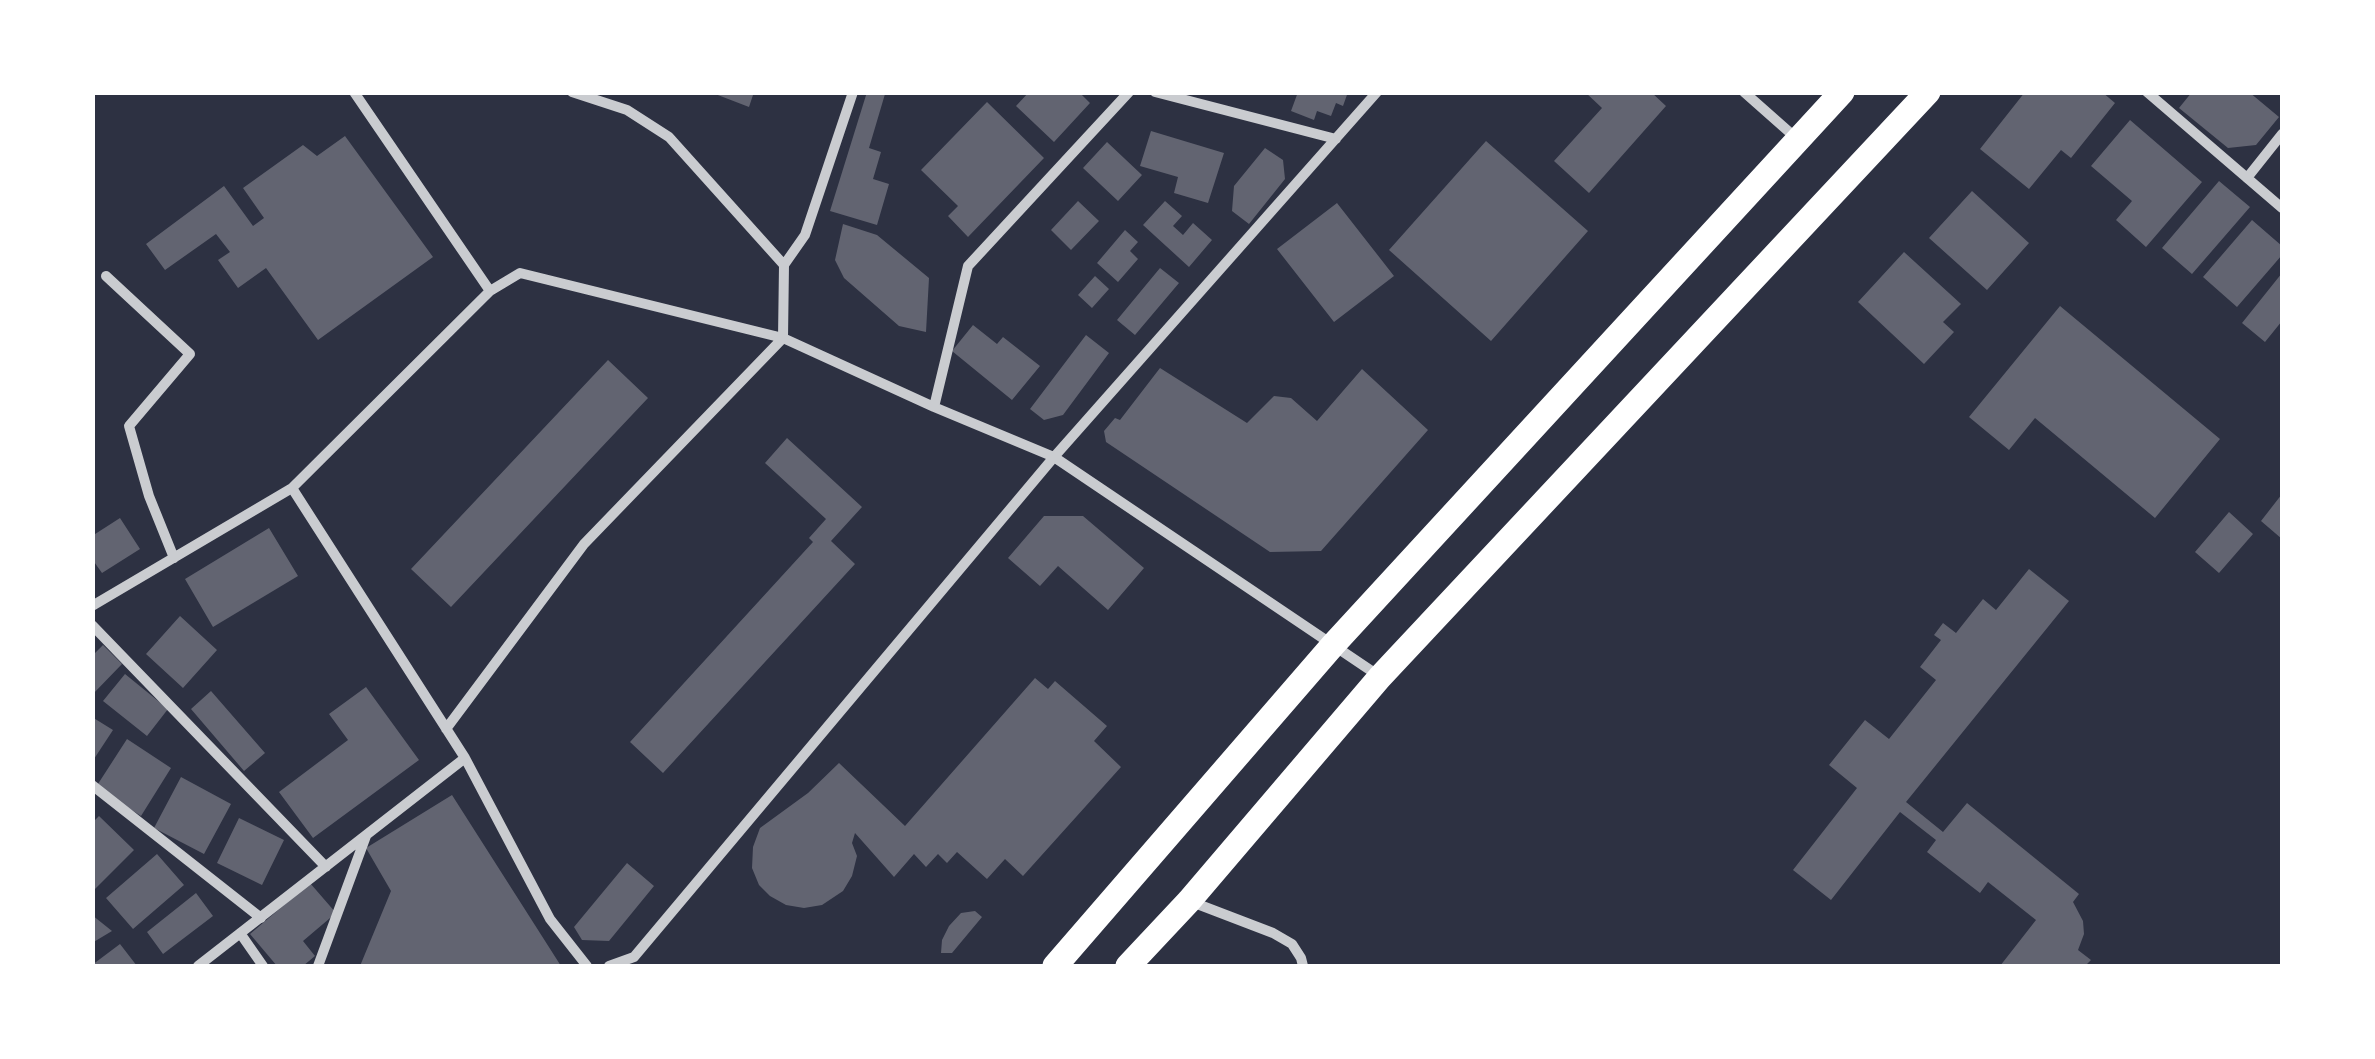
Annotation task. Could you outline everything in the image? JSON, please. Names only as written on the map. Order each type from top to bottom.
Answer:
[{"type":"main road","points":[[1055,966],[1333,645],[1842,92]]},
{"type":"main road","points":[[1128,966],[1190,901],[1380,677],[1928,92]]},
{"type":"street","points":[[354,92],[490,290]]},
{"type":"street","points":[[572,92],[627,110],[669,137],[784,264]]},
{"type":"street","points":[[446,730],[584,544],[784,338],[784,264],[805,235],[852,92]]},
{"type":"street","points":[[934,407],[968,266],[1129,92]]},
{"type":"street","points":[[1155,92],[1336,139]]},
{"type":"street","points":[[609,966],[634,957],[1054,457],[1378,92]]},
{"type":"street","points":[[1744,92],[1799,141]]},
{"type":"street","points":[[2147,92],[2282,208]]},
{"type":"street","points":[[2248,178],[2282,134]]},
{"type":"street","points":[[92,606],[292,488],[490,290],[520,272],[784,338],[1054,457],[1380,677]]},
{"type":"street","points":[[106,276],[190,354],[129,426],[149,496],[174,558]]},
{"type":"street","points":[[292,488],[464,758],[550,919],[587,966]]},
{"type":"street","points":[[92,625],[326,866]]},
{"type":"street","points":[[198,966],[464,758]]},
{"type":"street","points":[[92,785],[260,918]]},
{"type":"street","points":[[318,966],[367,835]]},
{"type":"street","points":[[1190,901],[1274,932],[1292,944],[1303,966]]},
{"type":"street","points":[[240,934],[263,966]]},
{"type":"building","points":[[710,92],[754,92],[749,107]]},
{"type":"building","points":[[867,92],[885,94],[869,148],[881,152],[873,179],[889,184],[877,225],[830,211]]},
{"type":"building","points":[[1029,92],[1079,92],[1090,103],[1054,142],[1016,106]]},
{"type":"building","points":[[1298,92],[1348,92],[1343,106],[1336,103],[1331,116],[1317,111],[1314,120],[1291,111]]},
{"type":"building","points":[[1585,92],[1651,92],[1666,106],[1589,193],[1554,161],[1602,108]]},
{"type":"building","points":[[2025,92],[2102,92],[2115,103],[2071,158],[2061,150],[2029,189],[1980,149]]},
{"type":"building","points":[[2192,92],[2249,92],[2279,117],[2256,145],[2228,148],[2179,108]]},
{"type":"building","points":[[987,102],[1044,158],[968,237],[948,216],[958,206],[921,170]]},
{"type":"building","points":[[2130,120],[2202,182],[2146,247],[2116,220],[2132,201],[2091,166]]},
{"type":"building","points":[[1151,131],[1224,153],[1208,203],[1174,193],[1178,177],[1140,166]]},
{"type":"building","points":[[345,136],[433,257],[318,340],[266,268],[238,288],[218,260],[230,252],[216,234],[165,270],[146,244],[224,186],[253,226],[264,218],[243,188],[303,145],[317,156]]},
{"type":"building","points":[[1486,141],[1588,231],[1491,341],[1389,250]]},
{"type":"building","points":[[1107,142],[1142,175],[1118,201],[1083,168]]},
{"type":"building","points":[[1265,148],[1283,160],[1285,179],[1249,224],[1232,211],[1234,186]]},
{"type":"building","points":[[2219,181],[2250,207],[2192,274],[2162,248]]},
{"type":"building","points":[[1972,191],[2029,243],[1987,290],[1929,238]]},
{"type":"building","points":[[1078,201],[1099,221],[1071,250],[1051,230]]},
{"type":"building","points":[[1165,201],[1182,216],[1173,226],[1183,235],[1193,223],[1212,240],[1189,267],[1143,225]]},
{"type":"building","points":[[1337,203],[1394,276],[1334,322],[1277,249]]},
{"type":"building","points":[[2252,220],[2282,246],[2282,255],[2237,307],[2203,277]]},
{"type":"building","points":[[843,224],[877,235],[929,278],[926,332],[899,326],[844,278],[835,260]]},
{"type":"building","points":[[1125,230],[1138,242],[1130,251],[1138,259],[1118,282],[1097,263]]},
{"type":"building","points":[[1904,252],[1961,304],[1943,322],[1954,332],[1924,364],[1858,302]]},
{"type":"building","points":[[1160,268],[1179,283],[1135,335],[1117,320]]},
{"type":"building","points":[[2282,273],[2282,321],[2265,342],[2242,323]]},
{"type":"building","points":[[1095,276],[1109,289],[1092,308],[1078,295]]},
{"type":"building","points":[[2060,306],[2220,439],[2155,518],[2035,418],[2009,450],[1969,417]]},
{"type":"building","points":[[973,325],[997,344],[1003,337],[1040,366],[1012,400],[952,351]]},
{"type":"building","points":[[1086,335],[1109,353],[1063,415],[1044,420],[1030,409]]},
{"type":"building","points":[[608,360],[648,398],[451,607],[411,569]]},
{"type":"building","points":[[1160,368],[1247,423],[1274,396],[1291,398],[1317,421],[1362,369],[1428,430],[1321,551],[1270,552],[1106,442],[1104,431],[1115,418],[1120,420]]},
{"type":"building","points":[[787,438],[862,507],[831,541],[855,564],[663,773],[630,742],[813,542],[809,538],[826,519],[765,463]]},
{"type":"building","points":[[2282,494],[2282,539],[2261,521]]},
{"type":"building","points":[[2229,512],[2253,534],[2219,573],[2195,552]]},
{"type":"building","points":[[1044,516],[1083,516],[1144,568],[1108,610],[1058,566],[1040,586],[1008,558]]},
{"type":"building","points":[[120,518],[140,549],[102,573],[92,559],[92,536]]},
{"type":"building","points":[[269,528],[298,576],[213,627],[185,579]]},
{"type":"building","points":[[2029,569],[2069,601],[1906,802],[1943,832],[1967,803],[2079,894],[2073,902],[2083,921],[2084,934],[2078,950],[2091,960],[2085,966],[2000,966],[2036,920],[1988,882],[1980,893],[1927,852],[1936,840],[1900,812],[1831,900],[1793,870],[1857,788],[1829,765],[1865,720],[1889,739],[1936,680],[1920,667],[1941,640],[1934,635],[1943,623],[1956,633],[1983,599],[1996,610]]},
{"type":"building","points":[[180,616],[217,650],[183,688],[146,654]]},
{"type":"building","points":[[103,645],[122,664],[92,695],[92,656]]},
{"type":"building","points":[[125,674],[168,709],[147,736],[103,701]]},
{"type":"building","points":[[1035,678],[1048,689],[1055,681],[1107,726],[1094,741],[1121,767],[1023,876],[1005,859],[987,879],[957,852],[947,863],[938,854],[926,867],[914,854],[894,877],[855,833],[852,843],[857,856],[852,876],[843,891],[822,905],[786,905],[759,885],[752,868],[753,847],[760,828],[808,793],[839,763],[905,826]]},
{"type":"building","points":[[366,687],[419,760],[313,838],[279,792],[348,740],[329,714]]},
{"type":"building","points":[[211,691],[265,753],[244,771],[191,709]]},
{"type":"building","points":[[92,717],[113,730],[92,762]]},
{"type":"building","points":[[127,739],[171,768],[141,816],[96,787]]},
{"type":"building","points":[[181,777],[231,804],[204,854],[154,828]]},
{"type":"building","points":[[452,795],[561,966],[360,966],[391,891],[366,848]]},
{"type":"building","points":[[99,816],[134,850],[92,892],[92,823]]},
{"type":"building","points":[[239,818],[284,840],[262,885],[217,863]]},
{"type":"building","points":[[157,854],[184,885],[133,929],[106,898]]},
{"type":"building","points":[[627,863],[654,886],[609,941],[582,940],[574,927]]},
{"type":"building","points":[[310,883],[336,913],[303,941],[315,956],[303,966],[277,966],[250,934]]},
{"type":"building","points":[[196,893],[213,916],[163,954],[147,932]]},
{"type":"building","points":[[975,911],[982,917],[952,953],[941,953],[949,926],[961,913]]},
{"type":"building","points":[[92,915],[112,931],[92,943]]},
{"type":"building","points":[[120,944],[137,966],[92,966],[92,965]]}]
